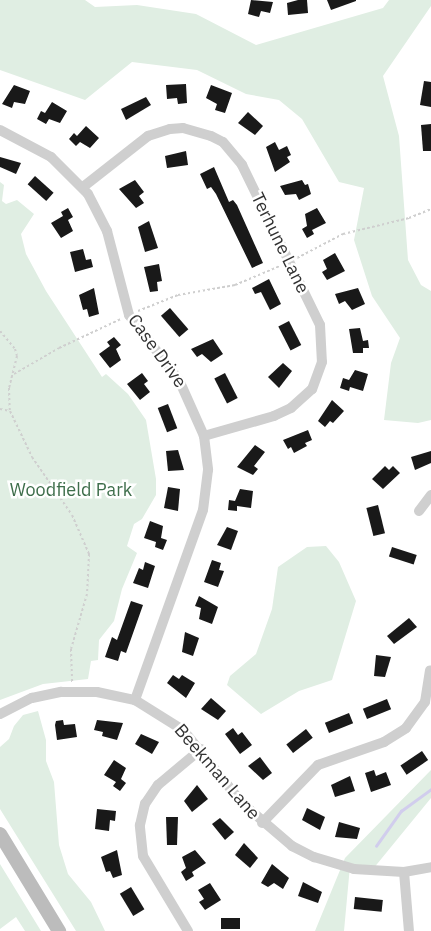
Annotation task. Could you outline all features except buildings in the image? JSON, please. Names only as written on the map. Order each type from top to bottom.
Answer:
[{"type":"main road","points":[[0,834],[59,931]]},
{"type":"street","name":"Terhune Lane","points":[[83,187],[142,140],[170,130],[183,128],[211,136],[228,148],[242,165],[320,325],[322,362],[312,389],[291,408],[274,416],[204,436]]},
{"type":"street","name":"Case Drive","points":[[0,130],[51,157],[83,187],[107,231],[129,315],[179,380],[204,436],[208,470],[203,510],[135,700]]},
{"type":"street","points":[[419,511],[431,495]]},
{"type":"street","points":[[262,824],[318,765],[384,742],[406,728],[425,702],[430,670]]},
{"type":"street","name":"Beekman Lane","points":[[0,714],[32,698],[72,691],[105,693],[135,700],[170,719],[201,749],[262,824],[292,846],[314,857],[354,869],[404,872],[431,867]]},
{"type":"street","points":[[188,931],[143,856],[140,824],[145,804],[158,785],[201,749]]},
{"type":"street","points":[[404,872],[409,931]]},
{"type":"path","points":[[295,259],[342,234],[409,218],[431,209]]},
{"type":"path","points":[[136,312],[178,295],[246,282],[284,264]]},
{"type":"path","points":[[14,374],[59,348],[124,318]]},
{"type":"path","points":[[0,331],[16,349],[14,374],[9,388],[10,411],[32,457],[72,515],[89,554],[87,594],[72,649],[72,691]]},
{"type":"path","points":[[0,409],[10,411]]},
{"type":"green space","points":[[0,0],[85,0],[95,7],[137,5],[196,14],[256,45],[383,8],[389,0],[431,0],[431,6],[383,76],[399,136],[408,260],[421,285],[431,291],[431,420],[418,423],[384,420],[391,363],[400,338],[372,296],[354,240],[364,188],[339,182],[302,119],[279,100],[246,94],[197,70],[132,62],[85,100],[0,70]]},
{"type":"green space","name":"Woodfield Park","points":[[0,182],[4,185],[2,201],[6,204],[17,200],[34,214],[21,234],[26,254],[46,291],[102,377],[106,374],[128,394],[146,420],[156,479],[156,495],[142,519],[134,524],[127,546],[137,553],[122,589],[114,621],[99,640],[98,660],[91,661],[88,679],[43,684],[0,700]]},
{"type":"green space","points":[[326,546],[339,562],[356,601],[332,680],[299,691],[261,714],[227,685],[230,676],[256,654],[272,609],[278,567],[307,547]]},
{"type":"green space","points":[[38,711],[46,740],[46,761],[54,782],[59,845],[68,874],[91,902],[105,931],[76,931],[0,809],[0,747],[9,739],[14,726],[23,715]]},
{"type":"green space","points":[[431,770],[431,798],[373,869],[350,866],[344,931],[315,931],[345,858]]},
{"type":"green space","points":[[0,864],[41,931],[25,931],[16,917],[0,929]]},
{"type":"waterway","points":[[376,846],[401,811],[431,789]]}]
